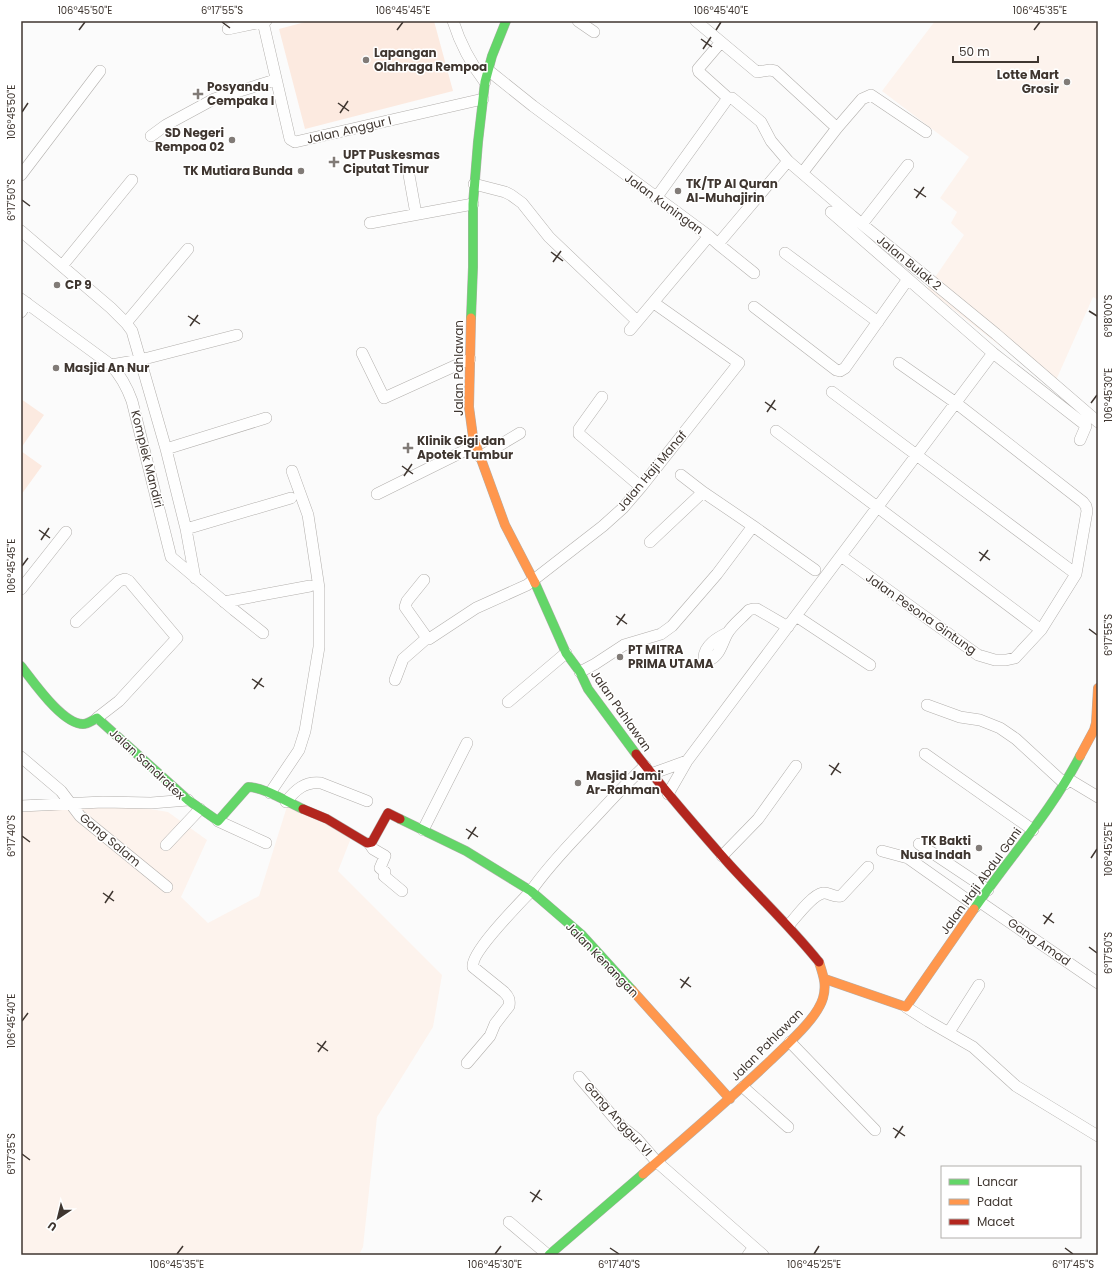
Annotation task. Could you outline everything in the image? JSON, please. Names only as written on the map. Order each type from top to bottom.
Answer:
[{"type":"main road","name":"Jalan Pahlawan","points":[[506,21],[499,36],[485,82],[474,184],[470,359],[470,407],[473,437],[505,524],[534,581],[566,653],[580,672],[588,689],[613,725],[668,794],[722,856],[789,925],[815,957],[823,971],[825,979],[823,998],[818,1008],[811,1019],[790,1042],[730,1099],[549,1255]]},
{"type":"main road","points":[[21,666],[62,715],[82,724],[97,718]]},
{"type":"main road","name":"Jalan Haji Abdul Gani","points":[[906,1007],[988,890],[1067,782],[1094,730],[1096,723],[1098,688]]},
{"type":"main road","name":"Jalan Sandratex","points":[[97,718],[188,800]]},
{"type":"main road","points":[[188,800],[218,821],[248,787],[254,786],[286,802],[327,819],[369,843]]},
{"type":"main road","name":"Jalan Kenangan","points":[[369,843],[373,841],[388,813],[466,851],[531,891],[582,936],[730,1099]]},
{"type":"main road","points":[[825,979],[906,1007]]},
{"type":"street","points":[[453,21],[457,33],[474,67],[485,82]]},
{"type":"street","points":[[578,21],[594,32]]},
{"type":"street","points":[[696,21],[757,72],[770,70],[775,71],[837,128]]},
{"type":"street","points":[[228,29],[265,22]]},
{"type":"street","name":"Jalan Anggur I","points":[[265,22],[275,80],[290,139],[295,142],[483,99]]},
{"type":"street","name":"Jalan Bulak 2","points":[[721,42],[697,70],[728,98],[732,98],[761,122],[771,141],[788,161],[996,334],[1098,422]]},
{"type":"street","name":"Jalan Kuningan","points":[[474,184],[505,192],[522,203],[549,237],[634,326],[709,236],[533,106],[488,70]]},
{"type":"street","points":[[21,174],[100,72]]},
{"type":"street","points":[[151,136],[166,125],[214,99],[275,80]]},
{"type":"street","points":[[803,172],[862,98],[871,95],[926,132]]},
{"type":"street","points":[[656,198],[728,98]]},
{"type":"street","points":[[718,244],[788,161]]},
{"type":"street","points":[[862,224],[908,165]]},
{"type":"street","points":[[409,175],[416,214]]},
{"type":"street","points":[[62,266],[132,180]]},
{"type":"street","points":[[370,223],[473,204]]},
{"type":"street","points":[[831,212],[993,353],[1084,424],[1086,426],[1086,430],[1080,440]]},
{"type":"street","name":"Komplek Mandiri","points":[[21,231],[126,323],[134,336],[166,449],[186,529],[196,578]]},
{"type":"street","points":[[709,236],[754,273]]},
{"type":"street","points":[[126,323],[188,249]]},
{"type":"street","points":[[785,253],[878,322]]},
{"type":"street","points":[[754,308],[836,370],[840,371],[845,368],[908,279]]},
{"type":"street","name":"Jalan Haji Manaf","points":[[395,680],[403,659],[427,638],[431,638],[476,608],[512,593],[534,581],[603,526],[623,508],[739,363],[654,303]]},
{"type":"street","name":"Komplek Mandiri","points":[[23,305],[111,365],[125,383],[132,400],[171,557],[196,578]]},
{"type":"street","points":[[111,365],[140,360],[236,335]]},
{"type":"street","points":[[362,353],[384,398],[470,359]]},
{"type":"street","points":[[668,794],[687,761],[993,353]]},
{"type":"street","name":"Jalan Pesona Gintung","points":[[841,556],[978,655],[995,660],[1015,658],[1041,630],[1076,574],[1087,511],[1084,502],[956,403],[899,363]]},
{"type":"street","points":[[832,392],[1076,574]]},
{"type":"street","points":[[602,397],[579,428],[579,434],[641,487]]},
{"type":"street","name":"Komplek Mandiri","points":[[166,449],[266,418]]},
{"type":"street","points":[[776,431],[1041,630]]},
{"type":"street","points":[[480,457],[520,433]]},
{"type":"street","points":[[377,494],[476,445]]},
{"type":"street","points":[[270,793],[299,750],[305,731],[319,647],[319,588],[308,515],[292,470]]},
{"type":"street","points":[[681,475],[815,570]]},
{"type":"street","points":[[650,542],[703,492]]},
{"type":"street","points":[[186,529],[291,498]]},
{"type":"street","points":[[580,672],[624,645],[660,634],[672,626],[717,574],[753,526]]},
{"type":"street","points":[[21,590],[66,532]]},
{"type":"street","points":[[196,578],[263,633]]},
{"type":"street","points":[[76,622],[119,581],[125,579],[129,581],[177,638],[119,701],[97,718]]},
{"type":"street","points":[[424,580],[407,601],[405,607],[427,638]]},
{"type":"street","points":[[224,602],[310,586]]},
{"type":"street","points":[[727,634],[749,610],[753,609],[757,609],[788,627]]},
{"type":"street","points":[[796,616],[870,665]]},
{"type":"street","points":[[508,702],[566,653]]},
{"type":"street","points":[[927,705],[960,717],[980,720],[1000,728],[1016,739],[1067,782],[1098,797]]},
{"type":"street","points":[[423,830],[467,743]]},
{"type":"street","points":[[925,754],[1033,830]]},
{"type":"street","name":"Gang Salam","points":[[21,757],[55,784],[80,816],[167,887]]},
{"type":"street","points":[[467,1063],[490,1036],[492,1028],[509,1006],[510,1002],[508,995],[473,967],[472,963],[486,941],[531,891],[570,844],[624,786],[648,770],[687,761]]},
{"type":"street","points":[[722,856],[758,819],[796,766]]},
{"type":"street","points":[[286,802],[300,787],[316,783],[321,783],[367,801]]},
{"type":"street","name":"Jalan Sandratex","points":[[21,806],[103,802],[151,803],[188,800]]},
{"type":"street","points":[[166,845],[200,809]]},
{"type":"street","points":[[218,821],[266,843]]},
{"type":"street","points":[[369,843],[374,850],[385,856],[380,868],[385,872],[384,876],[402,891]]},
{"type":"street","points":[[919,844],[988,890]]},
{"type":"street","name":"Gang Amad","points":[[882,851],[908,858],[1098,983]]},
{"type":"street","points":[[789,925],[817,895],[824,893],[836,897],[841,896],[868,868]]},
{"type":"street","points":[[949,1032],[979,985]]},
{"type":"street","points":[[906,1007],[973,1047],[1016,1086],[1098,1136]]},
{"type":"street","points":[[790,1042],[875,1130]]},
{"type":"street","name":"Gang Anggur VI","points":[[579,1077],[622,1126],[637,1139],[657,1162],[751,1251],[763,1255]]},
{"type":"street","points":[[743,1087],[788,1127]]},
{"type":"street","points":[[509,1222],[549,1255]]},
{"type":"shaded area","name":"Lapangan Olahraga Rempoa","points":[[309,21],[434,21],[453,91],[305,129],[279,29]]},
{"type":"shaded area","points":[[935,21],[1098,21],[1098,300],[1093,297],[1053,387],[927,289],[964,235],[951,223],[957,212],[940,198],[969,157],[882,91]]},
{"type":"shaded area","points":[[21,399],[44,415],[21,448]]},
{"type":"shaded area","points":[[21,451],[42,466],[21,495]]},
{"type":"shaded area","points":[[289,800],[351,838],[338,871],[442,975],[433,1027],[377,1117],[363,1247],[359,1255],[21,1255],[21,809],[109,802],[168,812],[207,840],[181,897],[208,923],[259,896]]},
{"type":"traffic: fast","points":[[471,318],[473,204],[485,82],[492,56],[506,21]]},
{"type":"traffic: fast","points":[[535,583],[566,653],[580,672],[588,689],[636,754]]},
{"type":"traffic: fast","points":[[21,666],[57,710],[75,722],[83,724],[89,723],[97,718],[188,800],[218,821],[248,787],[261,789],[303,809]]},
{"type":"traffic: fast","points":[[974,909],[1043,816],[1069,777],[1080,756]]},
{"type":"traffic: fast","points":[[400,819],[466,851],[531,891],[582,935],[632,990]]},
{"type":"traffic: fast","points":[[549,1255],[643,1174]]},
{"type":"traffic: slow","points":[[471,318],[469,407],[473,437],[505,525],[535,583]]},
{"type":"traffic: slow","points":[[1080,756],[1094,730],[1096,723],[1098,688]]},
{"type":"traffic: slow","points":[[825,979],[906,1007],[974,909]]},
{"type":"traffic: slow","points":[[643,1174],[739,1089],[808,1023],[820,1006],[825,988],[819,962]]},
{"type":"traffic: slow","points":[[632,990],[730,1099]]},
{"type":"traffic: jam","points":[[636,754],[717,850],[819,962]]},
{"type":"traffic: jam","points":[[303,809],[327,819],[367,843],[372,842],[388,813],[400,819]]},
{"type":"place","name":"Lapangan Olahraga Rempoa","points":[[366,60]]},
{"type":"place","name":"Lotte Mart Grosir","points":[[1067,82]]},
{"type":"place","name":"Posyandu Cempaka I","points":[[198,94]]},
{"type":"place","name":"SD Negeri Rempoa 02","points":[[232,140]]},
{"type":"place","name":"UPT Puskesmas Ciputat Timur","points":[[334,162]]},
{"type":"place","name":"TK Mutiara Bunda","points":[[301,171]]},
{"type":"place","name":"TK/TP Al Quran Al-Muhajirin","points":[[678,191]]},
{"type":"place","name":"CP 9","points":[[57,285]]},
{"type":"place","name":"Masjid An Nur","points":[[56,368]]},
{"type":"place","name":"Klinik Gigi dan Apotek Tumbur","points":[[408,448]]},
{"type":"place","name":"PT MITRA PRIMA UTAMA","points":[[620,657]]},
{"type":"place","name":"Masjid Jami' Ar-Rahman","points":[[578,783]]},
{"type":"place","name":"TK Bakti Nusa Indah","points":[[979,848]]}]
